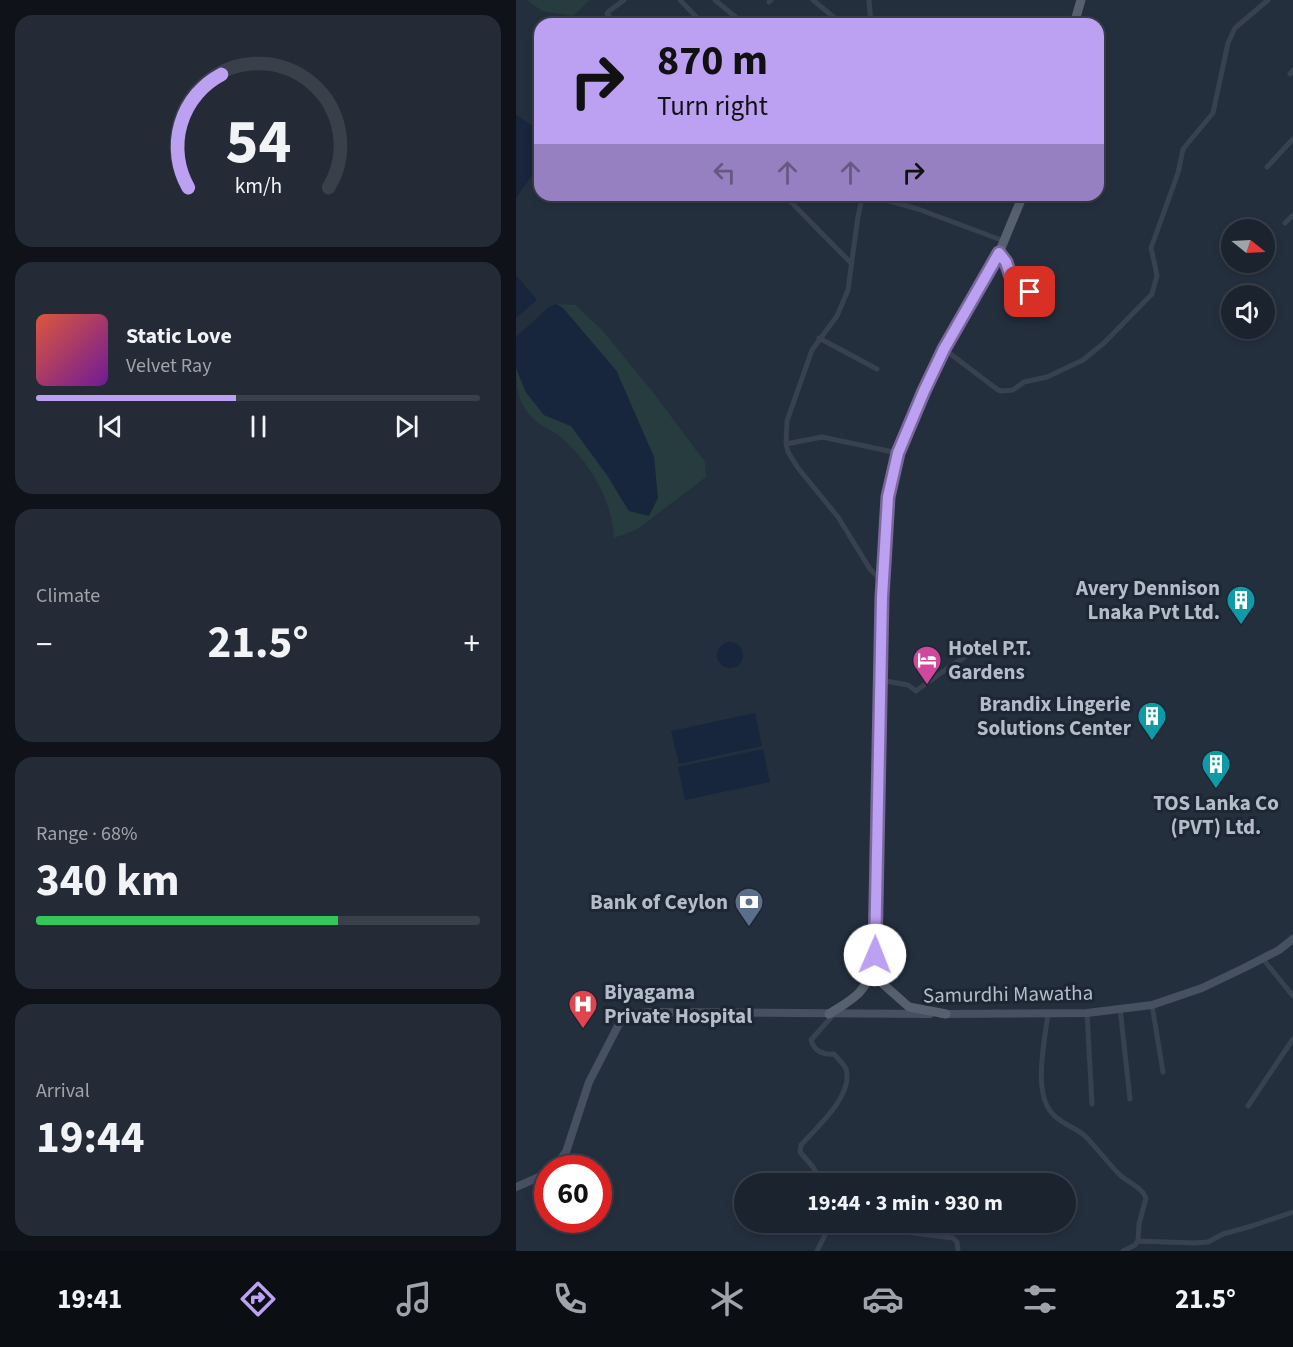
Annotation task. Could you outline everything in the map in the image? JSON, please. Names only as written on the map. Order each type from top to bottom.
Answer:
[{"type":"main road","points":[[1076,18],[1081,0]]},
{"type":"main road","points":[[831,1014],[855,998],[868,983],[875,963],[883,582],[888,497],[898,453],[944,349],[999,253],[1021,201]]},
{"type":"main road","name":"Samurdhi Mawatha","points":[[564,1155],[589,1082],[619,1024],[631,1014],[650,1012],[1087,1013],[1152,1005],[1202,987],[1263,959],[1279,951],[1293,939]]},
{"type":"main road","points":[[875,963],[883,984],[909,1007],[946,1014]]},
{"type":"main road","points":[[516,1187],[534,1179]]},
{"type":"street","points":[[611,18],[608,12],[624,0]]},
{"type":"street","points":[[680,0],[697,18]]},
{"type":"street","points":[[715,0],[737,18]]},
{"type":"street","points":[[813,0],[835,18]]},
{"type":"street","points":[[869,0],[870,18]]},
{"type":"street","points":[[944,349],[998,390],[1013,390],[1024,382],[1047,377],[1083,360],[1143,305],[1152,294],[1156,275],[1151,248],[1178,173],[1184,149],[1214,113],[1228,43],[1234,28],[1268,0]]},
{"type":"street","points":[[1268,167],[1293,139]]},
{"type":"street","points":[[790,201],[851,263]]},
{"type":"street","points":[[865,201],[851,263],[849,290],[844,303],[812,350],[789,413],[786,444],[798,468],[838,517],[870,569],[883,582]]},
{"type":"street","points":[[888,201],[918,209],[1004,241]]},
{"type":"street","points":[[1285,223],[1293,214]]},
{"type":"street","points":[[999,253],[1006,262],[1011,277],[1025,293],[1030,292],[1037,283]]},
{"type":"street","points":[[819,338],[877,369]]},
{"type":"street","points":[[786,444],[822,436],[898,453]]},
{"type":"street","points":[[880,680],[908,685],[916,691],[943,670],[950,668],[983,646]]},
{"type":"street","points":[[1263,959],[1293,996]]},
{"type":"street","points":[[1152,1005],[1163,1071]]},
{"type":"street","points":[[1120,1008],[1130,1100]]},
{"type":"street","points":[[1048,1013],[1042,1079],[1043,1098],[1051,1112],[1065,1125],[1083,1134],[1120,1176],[1144,1193],[1146,1198],[1139,1224],[1138,1241],[1123,1251]]},
{"type":"street","points":[[1087,1013],[1092,1104]]},
{"type":"street","points":[[816,1173],[800,1152],[801,1145],[840,1100],[847,1085],[846,1068],[834,1054],[825,1055],[818,1051],[811,1040],[831,1014]]},
{"type":"street","points":[[1248,1106],[1293,1039]]},
{"type":"street","points":[[1138,1241],[1208,1242],[1223,1234],[1293,1212]]},
{"type":"street","points":[[817,1251],[826,1233]]},
{"type":"street","points":[[913,1233],[953,1238],[957,1242],[958,1251]]},
{"type":"green space","points":[[527,0],[590,0],[573,16],[542,11]]},
{"type":"green space","points":[[556,304],[575,305],[602,330],[652,391],[705,462],[706,477],[636,530],[614,538],[609,509],[590,470],[572,447],[531,416],[522,404],[518,391],[516,368],[526,393],[544,415],[571,426],[607,475],[629,511],[617,371],[563,308]]},
{"type":"water","points":[[516,115],[534,127],[534,172],[516,198]]},
{"type":"water","points":[[516,275],[537,300],[516,318]]},
{"type":"water","points":[[556,304],[563,308],[617,372],[654,457],[658,498],[649,516],[629,511],[607,475],[571,426],[544,415],[526,392],[516,368],[516,337],[549,307]]},
{"type":"water","points":[[730,642],[739,646],[743,655],[739,664],[730,668],[721,664],[717,655],[721,646]]},
{"type":"water","points":[[755,713],[762,746],[679,764],[671,731]]},
{"type":"water","points":[[763,749],[770,782],[685,800],[678,767]]},
{"type":"place","name":"Avery Dennison Lnaka Pvt Ltd.","points":[[1241,626]]},
{"type":"place","name":"Hotel P.T. Gardens","points":[[927,686]]},
{"type":"place","name":"Brandix Lingerie Solutions Center","points":[[1152,742]]},
{"type":"place","name":"TOS Lanka Co (PVT) Ltd.","points":[[1216,790]]},
{"type":"place","name":"Bank of Ceylon","points":[[749,928]]},
{"type":"place","name":"Biyagama Private Hospital","points":[[583,1030]]},
{"type":"route","points":[[875,955],[882,597],[888,497],[898,453],[944,349],[999,253],[1006,262],[1009,274],[1014,281],[1025,293],[1030,292]]}]
